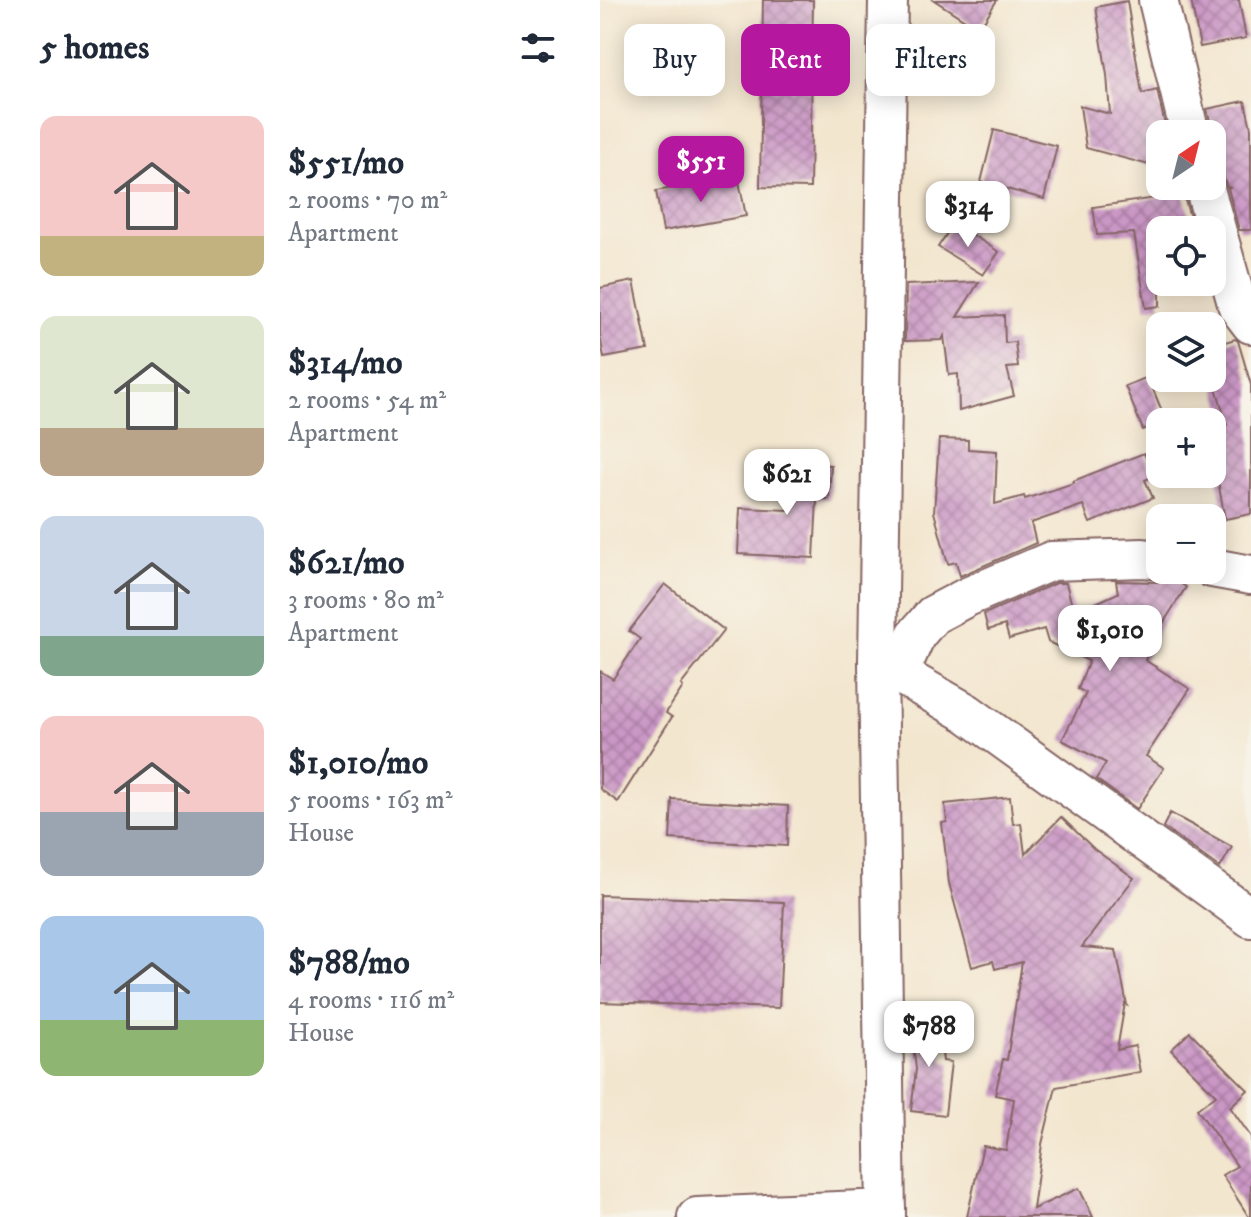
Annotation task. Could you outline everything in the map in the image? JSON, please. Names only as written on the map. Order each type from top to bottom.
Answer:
[{"type":"street","points":[[697,1217],[886,1213],[888,0]]},
{"type":"street","points":[[1158,0],[1187,120]]},
{"type":"street","points":[[1209,200],[1247,310]]},
{"type":"street","points":[[888,668],[933,615],[1051,561],[1146,558]]},
{"type":"street","points":[[1226,571],[1251,575]]},
{"type":"street","points":[[888,668],[967,713],[1251,918]]},
{"type":"building","points":[[763,0],[813,0],[813,24],[763,24]]},
{"type":"building","points":[[934,0],[997,0],[982,24],[971,24]]},
{"type":"building","points":[[1191,0],[1239,0],[1246,38],[1200,47]]},
{"type":"building","points":[[1127,1],[1142,94],[1157,90],[1164,120],[1146,120],[1146,164],[1086,148],[1080,106],[1110,114],[1096,7]]},
{"type":"building","points":[[761,96],[811,96],[810,188],[760,187]]},
{"type":"building","points":[[1245,101],[1251,128],[1251,230],[1239,230],[1228,188],[1231,188],[1226,184],[1226,120],[1210,120],[1207,109]]},
{"type":"building","points":[[994,130],[1057,146],[1044,199],[981,182]]},
{"type":"building","points":[[738,176],[746,216],[663,231],[656,191]]},
{"type":"building","points":[[1146,199],[1185,200],[1190,216],[1146,216],[1146,296],[1160,296],[1160,306],[1146,308],[1134,233],[1097,235],[1093,207]]},
{"type":"building","points":[[954,223],[999,252],[983,275],[938,247]]},
{"type":"building","points":[[634,281],[648,350],[604,358],[600,335],[600,288]]},
{"type":"building","points":[[979,282],[957,317],[1004,315],[1005,343],[1015,342],[1018,367],[1007,368],[1014,396],[959,411],[958,374],[949,375],[944,336],[942,340],[905,341],[906,285]]},
{"type":"building","points":[[1238,341],[1251,385],[1251,514],[1226,519],[1226,504],[1222,504],[1219,488],[1226,488],[1226,408],[1222,408],[1217,392],[1226,392],[1226,342]]},
{"type":"building","points":[[1146,378],[1146,392],[1154,392],[1161,408],[1146,408],[1146,429],[1143,430],[1125,386]]},
{"type":"building","points":[[939,439],[968,440],[968,449],[997,451],[995,504],[1024,496],[1025,499],[1074,483],[1144,453],[1146,488],[1153,498],[1090,523],[1083,505],[1031,523],[1036,543],[960,576],[956,562],[948,564],[934,512]]},
{"type":"building","points":[[791,463],[831,465],[829,499],[817,499],[814,558],[738,554],[740,508],[789,510]]},
{"type":"building","points":[[1116,581],[1181,584],[1186,587],[1157,633],[1145,660],[1190,689],[1146,756],[1164,768],[1137,809],[1096,779],[1106,763],[1062,740],[1086,693],[1078,689],[1089,661],[1048,642],[1044,629],[1009,639],[1005,625],[988,630],[984,614],[1056,583],[1066,583],[1074,613],[1118,593]]},
{"type":"building","points":[[665,584],[724,630],[681,685],[683,687],[666,713],[672,717],[618,802],[600,789],[600,671],[613,679],[640,639],[629,631]]},
{"type":"building","points":[[1010,797],[1013,824],[1021,823],[1025,854],[1061,817],[1094,849],[1134,878],[1082,947],[1116,950],[1127,1005],[1125,1003],[1117,1050],[1135,1046],[1140,1072],[1056,1087],[1042,1144],[1033,1209],[1079,1188],[1093,1217],[967,1217],[983,1146],[1006,1150],[1014,1099],[995,1095],[1003,1059],[1007,1060],[1022,962],[995,969],[993,961],[972,967],[949,883],[942,823],[947,822],[945,804]]},
{"type":"building","points":[[672,799],[788,806],[787,846],[670,839]]},
{"type":"building","points":[[1170,813],[1232,847],[1220,868],[1163,827]]},
{"type":"building","points":[[600,895],[784,902],[779,1008],[600,1002]]},
{"type":"building","points":[[938,1018],[943,1061],[951,1062],[945,1115],[911,1111],[916,1069],[910,1022]]},
{"type":"building","points":[[1190,1032],[1248,1090],[1230,1107],[1251,1137],[1251,1217],[1222,1175],[1237,1166],[1197,1109],[1216,1095],[1171,1050]]}]
